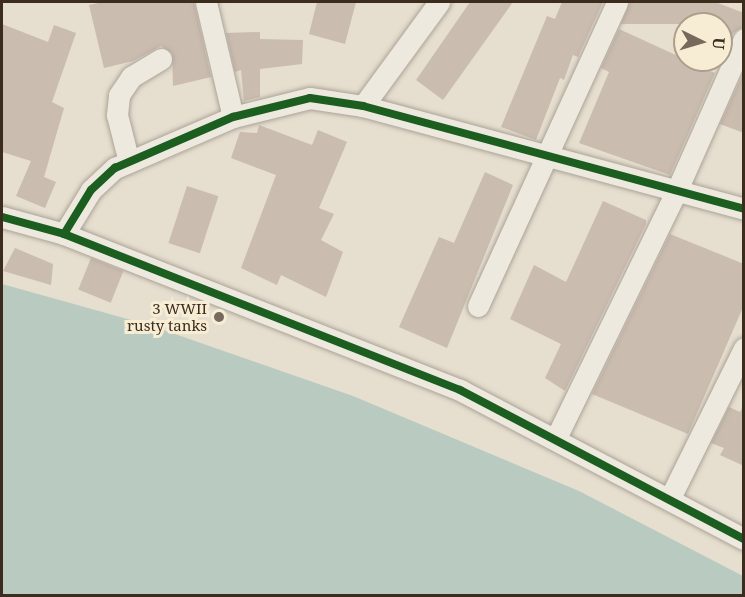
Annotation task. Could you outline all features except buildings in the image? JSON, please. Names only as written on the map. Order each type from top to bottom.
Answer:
[{"type":"street","points":[[206,2],[233,117]]},
{"type":"street","points":[[363,106],[439,2]]},
{"type":"street","points":[[478,306],[617,2]]},
{"type":"street","points":[[556,438],[677,190],[744,39]]},
{"type":"street","points":[[129,162],[117,115],[119,95],[131,77],[161,59]]},
{"type":"street","points":[[64,234],[100,180],[129,162],[233,117],[309,98],[363,106],[544,158],[677,190],[744,209]]},
{"type":"street","points":[[2,217],[64,234],[460,390],[556,438],[744,539]]},
{"type":"street","points":[[670,498],[744,348]]},
{"type":"shaded area","points":[[2,284],[149,325],[353,396],[579,491],[743,576],[743,595],[2,595]]},
{"type":"cycle path","points":[[64,234],[91,190],[115,168],[233,117],[310,98],[363,106],[744,209]]},
{"type":"cycle path","points":[[2,217],[64,234],[460,390],[744,539]]},
{"type":"place","name":"3 WWII rusty tanks","points":[[219,317]]}]
